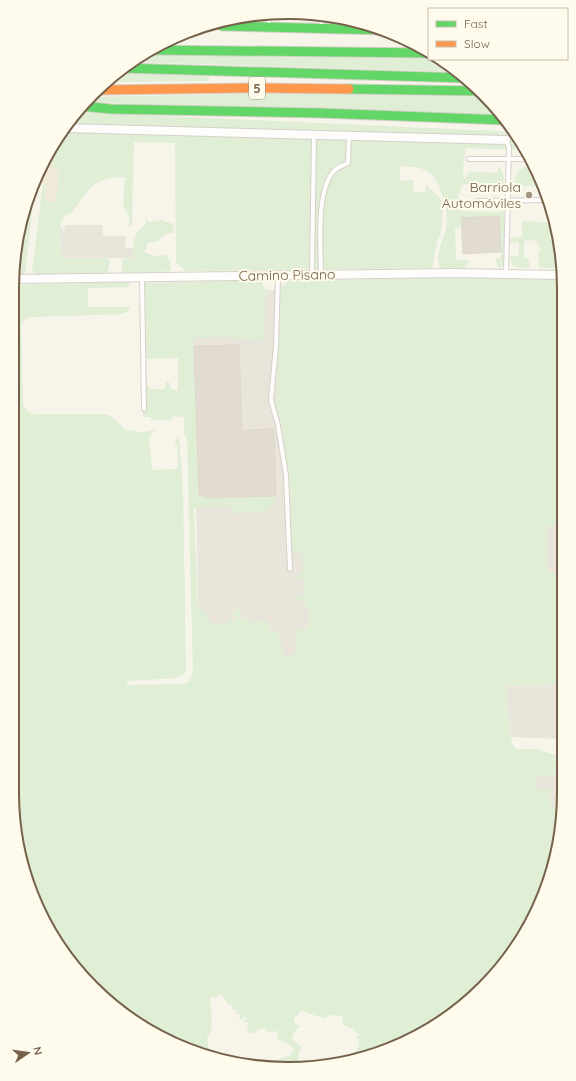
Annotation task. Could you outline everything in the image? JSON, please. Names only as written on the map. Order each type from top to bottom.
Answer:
[{"type":"main road","points":[[235,24],[269,27],[363,30]]},
{"type":"main road","points":[[163,50],[418,53]]},
{"type":"main road","name":"5","points":[[133,68],[455,78]]},
{"type":"main road","name":"5","points":[[107,90],[257,88],[470,91]]},
{"type":"main road","points":[[90,107],[497,120]]},
{"type":"street","points":[[72,128],[506,140]]},
{"type":"street","name":"Camino Pisano","points":[[20,279],[278,275],[556,275]]},
{"type":"lane","points":[[269,20],[269,27]]},
{"type":"lane","points":[[321,21],[322,28]]},
{"type":"lane","points":[[340,24],[340,29]]},
{"type":"lane","points":[[312,275],[314,135]]},
{"type":"lane","points":[[321,275],[322,197],[326,183],[335,169],[348,162],[349,136]]},
{"type":"lane","points":[[506,140],[509,147],[506,274]]},
{"type":"lane","points":[[469,159],[524,159]]},
{"type":"lane","points":[[477,201],[542,200]]},
{"type":"lane","points":[[278,275],[276,346],[271,400],[278,425],[286,475],[290,569]]},
{"type":"lane","points":[[142,277],[144,409]]},
{"type":"shaded area","points":[[54,155],[53,169],[59,170],[56,202],[44,201],[46,185],[40,184]]},
{"type":"shaded area","points":[[60,225],[64,232],[65,225],[103,225],[103,236],[126,236],[125,248],[134,248],[134,258],[61,258]]},
{"type":"shaded area","points":[[312,289],[321,678],[200,680],[192,328],[235,291]]},
{"type":"shaded area","points":[[557,525],[557,573],[548,574],[548,526]]},
{"type":"shaded area","points":[[557,684],[557,739],[510,737],[506,686]]},
{"type":"shaded area","points":[[557,775],[556,807],[551,807],[536,790],[535,776]]},
{"type":"green space","points":[[154,55],[427,58],[447,72],[142,62]]},
{"type":"green space","points":[[127,72],[209,76],[209,81],[116,82]]},
{"type":"green space","points":[[300,93],[477,97],[494,116],[94,102],[99,97]]},
{"type":"green space","points":[[85,112],[507,132],[518,150],[467,148],[465,151],[463,168],[464,179],[470,172],[498,173],[498,168],[500,166],[504,177],[503,192],[500,192],[498,184],[464,184],[460,187],[461,190],[458,194],[461,211],[499,212],[502,210],[504,212],[504,264],[499,268],[495,259],[500,259],[501,252],[460,218],[460,228],[455,228],[456,260],[468,260],[469,262],[465,268],[440,268],[438,257],[446,229],[447,218],[445,203],[439,187],[431,174],[424,169],[400,166],[400,181],[413,180],[414,192],[425,192],[426,185],[440,198],[443,210],[441,232],[437,242],[432,268],[185,271],[176,262],[175,143],[134,142],[132,226],[129,226],[129,216],[123,206],[125,177],[102,180],[91,187],[72,212],[64,217],[60,225],[61,258],[108,258],[110,261],[107,274],[36,276],[32,270],[43,184],[46,184],[44,201],[56,202],[59,170],[53,169],[55,153]]},
{"type":"green space","points":[[523,167],[528,167],[537,186],[518,186],[514,181],[519,170]]},
{"type":"green space","points":[[33,202],[25,276],[20,276],[21,253]]},
{"type":"green space","points":[[146,219],[150,222],[162,220],[172,224],[174,223],[173,233],[166,234],[158,241],[147,243],[147,249],[144,251],[145,253],[156,256],[166,255],[170,261],[171,271],[125,274],[122,271],[122,259],[134,258],[133,240],[136,233],[146,224]]},
{"type":"green space","points":[[522,221],[549,223],[555,253],[556,269],[539,267],[538,253],[541,249],[535,240],[524,241],[524,258],[528,258],[530,268],[518,268],[512,265],[510,256],[519,256],[519,243],[511,242],[509,240],[510,238],[522,237]]},
{"type":"green space","points":[[464,277],[556,279],[557,288],[557,525],[548,526],[548,573],[557,573],[557,684],[506,686],[510,737],[515,749],[537,749],[557,756],[557,775],[535,777],[536,789],[550,789],[551,807],[556,807],[552,845],[543,879],[537,896],[521,928],[501,957],[478,983],[437,1017],[391,1042],[355,1054],[360,1046],[358,1043],[360,1041],[355,1037],[361,1035],[354,1032],[356,1030],[343,1024],[342,1016],[337,1016],[335,1014],[334,1016],[330,1015],[324,1018],[302,1010],[294,1019],[295,1025],[300,1025],[293,1034],[292,1039],[301,1047],[298,1061],[288,1062],[278,1060],[290,1055],[294,1050],[290,1045],[276,1038],[279,1033],[276,1031],[268,1032],[265,1028],[257,1030],[257,1033],[253,1032],[249,1034],[247,1027],[249,1021],[244,1022],[246,1018],[244,1016],[241,1020],[239,1019],[240,1014],[236,1013],[237,1010],[232,1009],[232,1005],[228,1004],[221,994],[215,997],[210,997],[212,1019],[211,1030],[207,1037],[209,1050],[185,1042],[153,1026],[124,1006],[98,983],[64,942],[55,928],[39,896],[28,863],[24,845],[21,828],[19,793],[19,285],[129,282],[129,287],[88,288],[88,307],[130,307],[128,311],[123,314],[31,317],[25,319],[21,324],[23,403],[26,410],[34,414],[105,414],[110,416],[125,430],[137,431],[138,433],[155,430],[149,438],[152,470],[175,469],[178,467],[177,445],[175,444],[175,441],[179,437],[183,492],[186,669],[185,673],[177,678],[127,681],[127,685],[184,684],[188,682],[193,672],[187,438],[184,435],[184,417],[172,416],[171,420],[151,420],[151,417],[143,417],[142,368],[146,368],[147,384],[150,389],[165,389],[166,382],[169,382],[170,388],[178,391],[178,358],[143,359],[140,312],[144,283],[263,280],[263,286],[266,290],[264,339],[261,341],[241,340],[232,337],[194,339],[198,493],[203,493],[205,495],[276,491],[276,503],[271,505],[268,510],[254,513],[250,510],[244,513],[233,514],[230,507],[197,507],[194,510],[198,606],[206,613],[208,620],[215,624],[226,624],[229,620],[236,620],[233,612],[237,609],[240,610],[240,617],[252,623],[258,620],[267,621],[270,630],[278,632],[284,655],[290,657],[295,652],[296,648],[296,629],[307,630],[309,615],[306,605],[298,599],[293,599],[294,596],[303,595],[305,582],[295,578],[303,569],[303,555],[297,551],[292,552],[286,546],[282,424],[276,408],[279,287],[286,284],[287,281]]},
{"type":"building","points":[[499,216],[501,252],[463,254],[461,218]]},
{"type":"building","points":[[239,345],[242,430],[274,429],[276,496],[206,498],[206,496],[199,496],[194,346]]},
{"type":"traffic: fast","points":[[226,26],[363,29]]},
{"type":"traffic: fast","points":[[163,50],[418,53]]},
{"type":"traffic: fast","points":[[133,68],[455,78]]},
{"type":"traffic: fast","points":[[349,89],[470,91]]},
{"type":"traffic: fast","points":[[90,107],[111,109],[320,113],[497,120]]},
{"type":"traffic: slow","points":[[107,90],[249,88],[349,89]]},
{"type":"place","name":"Barriola Automóviles","points":[[529,195]]}]
